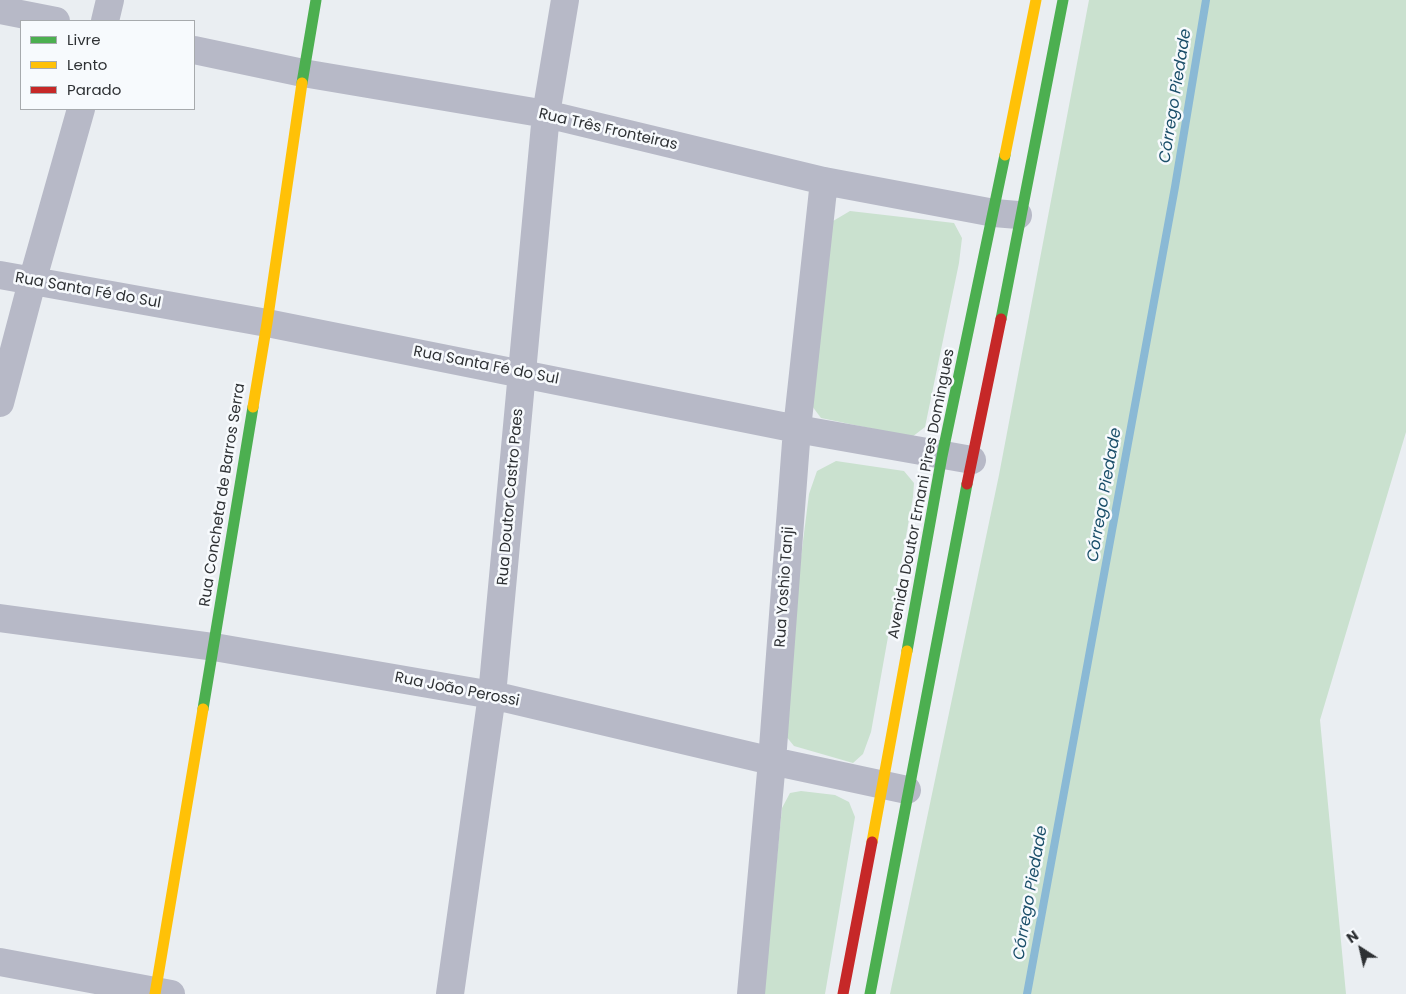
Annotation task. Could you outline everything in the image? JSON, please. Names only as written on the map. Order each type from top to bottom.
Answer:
[{"type":"main road","name":"Rua Concheta de Barros Serra","points":[[161,993],[214,647],[267,323],[303,73],[316,0]]},
{"type":"main road","name":"Avenida Doutor Ernani Pires Domingues","points":[[843,994],[942,456],[994,213],[1036,0]]},
{"type":"main road","points":[[870,994],[972,460],[1022,216],[1063,0]]},
{"type":"street","points":[[105,20],[110,0]]},
{"type":"street","name":"Rua Doutor Castro Paes","points":[[450,994],[492,695],[546,114],[565,0]]},
{"type":"street","points":[[0,10],[51,20]]},
{"type":"street","name":"Rua Três Fronteiras","points":[[195,50],[303,73],[546,114],[824,181],[994,213],[1022,216]]},
{"type":"street","points":[[0,403],[81,110]]},
{"type":"street","name":"Rua Yoshio Tanji","points":[[751,994],[772,761],[797,429],[824,181]]},
{"type":"street","name":"Rua Santa Fé do Sul","points":[[0,275],[267,323],[797,429],[972,460]]},
{"type":"street","name":"Rua João Perossi","points":[[0,618],[214,647],[492,695],[772,761],[909,790]]},
{"type":"street","points":[[0,962],[161,993]]},
{"type":"green space","points":[[1089,0],[1406,0],[1406,432],[1320,720],[1346,994],[890,994],[999,475]]},
{"type":"green space","points":[[850,211],[954,223],[962,238],[959,263],[925,427],[912,437],[821,418],[809,402],[823,227]]},
{"type":"green space","points":[[836,461],[904,471],[914,483],[871,732],[863,754],[853,763],[794,746],[785,735],[780,722],[809,494],[817,471]]},
{"type":"green space","points":[[801,791],[835,795],[849,802],[855,817],[825,994],[763,994],[782,808],[790,793]]},
{"type":"waterway","name":"Córrego Piedade","points":[[1027,994],[1175,187],[1206,0]]},
{"type":"traffic: fast","points":[[302,83],[316,0]]},
{"type":"traffic: fast","points":[[1001,319],[1063,0]]},
{"type":"traffic: fast","points":[[907,651],[942,456],[1005,155]]},
{"type":"traffic: fast","points":[[203,709],[253,407]]},
{"type":"traffic: fast","points":[[870,994],[967,484]]},
{"type":"traffic: slow","points":[[1005,155],[1036,0]]},
{"type":"traffic: slow","points":[[253,407],[302,83]]},
{"type":"traffic: slow","points":[[872,842],[907,651]]},
{"type":"traffic: slow","points":[[155,994],[203,709]]},
{"type":"traffic: jam","points":[[967,484],[1001,319]]},
{"type":"traffic: jam","points":[[843,994],[872,842]]}]
